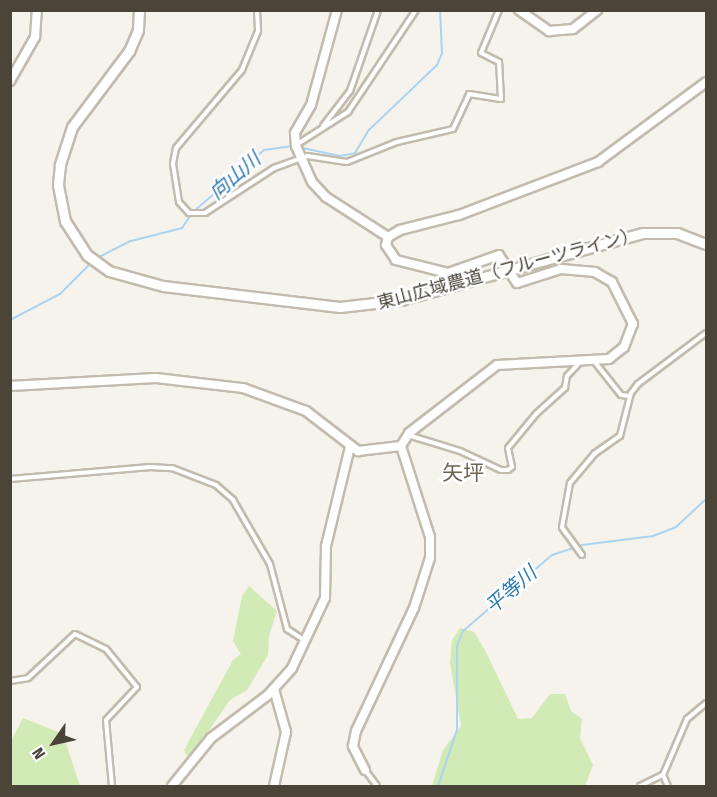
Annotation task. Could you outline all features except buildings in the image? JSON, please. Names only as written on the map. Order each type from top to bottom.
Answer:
[{"type":"street","points":[[10,81],[35,37],[37,10]]},
{"type":"street","name":"東山広域農道（フルーツライン）","points":[[139,10],[138,30],[129,51],[72,127],[63,147],[58,185],[65,221],[87,255],[102,267],[130,279],[163,286],[340,307],[401,300],[643,233],[677,233],[706,244]]},
{"type":"street","points":[[337,10],[311,105],[295,133],[296,146],[299,159],[312,182],[326,197],[388,237]]},
{"type":"street","points":[[519,10],[549,31],[573,29],[597,10]]},
{"type":"street","points":[[388,237],[400,230],[459,215],[598,162],[706,82]]},
{"type":"street","points":[[10,386],[156,378],[243,388],[306,411],[358,451],[400,446],[408,435],[497,364],[594,361],[620,353],[631,335],[630,313],[612,282],[595,272],[561,269],[517,283],[499,255],[448,273],[406,264],[389,253],[388,237]]},
{"type":"street","points":[[365,770],[353,746],[356,731],[414,608],[430,558],[430,537],[400,446]]},
{"type":"street","points":[[172,786],[211,738],[274,688],[292,668],[325,598],[326,546],[350,447]]},
{"type":"street","points":[[274,688],[286,732],[274,786]]},
{"type":"lane","points":[[257,10],[258,31],[243,70],[176,148],[173,164],[179,201],[189,213],[200,216],[274,168],[307,156],[353,161],[364,153],[453,129],[469,93],[501,99],[499,62],[481,53],[499,10]]},
{"type":"lane","points":[[318,132],[350,91],[378,10]]},
{"type":"lane","points":[[296,146],[348,112],[362,96],[416,10]]},
{"type":"lane","points":[[580,554],[562,527],[570,483],[594,454],[620,436],[630,396],[647,375],[706,333]]},
{"type":"lane","points":[[408,435],[460,451],[501,470],[508,470],[512,467],[506,455],[508,448],[537,413],[565,388],[567,376],[580,361]]},
{"type":"lane","points":[[594,361],[621,395],[630,396]]},
{"type":"lane","points":[[10,479],[150,466],[172,468],[216,484],[233,500],[270,564],[287,629],[304,640]]},
{"type":"lane","points":[[10,681],[28,678],[75,634],[106,649],[137,687],[106,720],[112,786]]},
{"type":"lane","points":[[640,786],[663,775],[687,718],[706,703]]},
{"type":"lane","points":[[365,770],[377,786]]},
{"type":"lane","points":[[663,775],[668,786]]},
{"type":"green space","points":[[249,586],[277,611],[269,636],[268,655],[247,690],[230,700],[194,752],[187,756],[184,750],[233,660],[241,654],[233,641],[242,596]]},
{"type":"green space","points":[[460,628],[474,632],[518,719],[532,718],[550,694],[565,694],[571,711],[582,719],[580,738],[593,765],[585,786],[432,786],[443,750],[461,726],[450,663],[452,640]]},
{"type":"green space","points":[[23,718],[63,734],[80,786],[11,786],[11,741]]},
{"type":"waterway","name":"向山川","points":[[298,147],[340,156],[355,153],[369,130],[437,65],[442,53],[440,10]]},
{"type":"waterway","name":"向山川","points":[[97,258],[131,241],[182,228],[192,213],[264,150],[293,146]]},
{"type":"waterway","name":"向山川","points":[[10,320],[60,294],[93,261]]},
{"type":"waterway","name":"平等川","points":[[438,786],[457,730],[457,646],[463,631],[552,555],[582,545],[653,536],[676,527],[706,499]]},
{"type":"district","name":"矢坪","points":[[463,473]]}]
